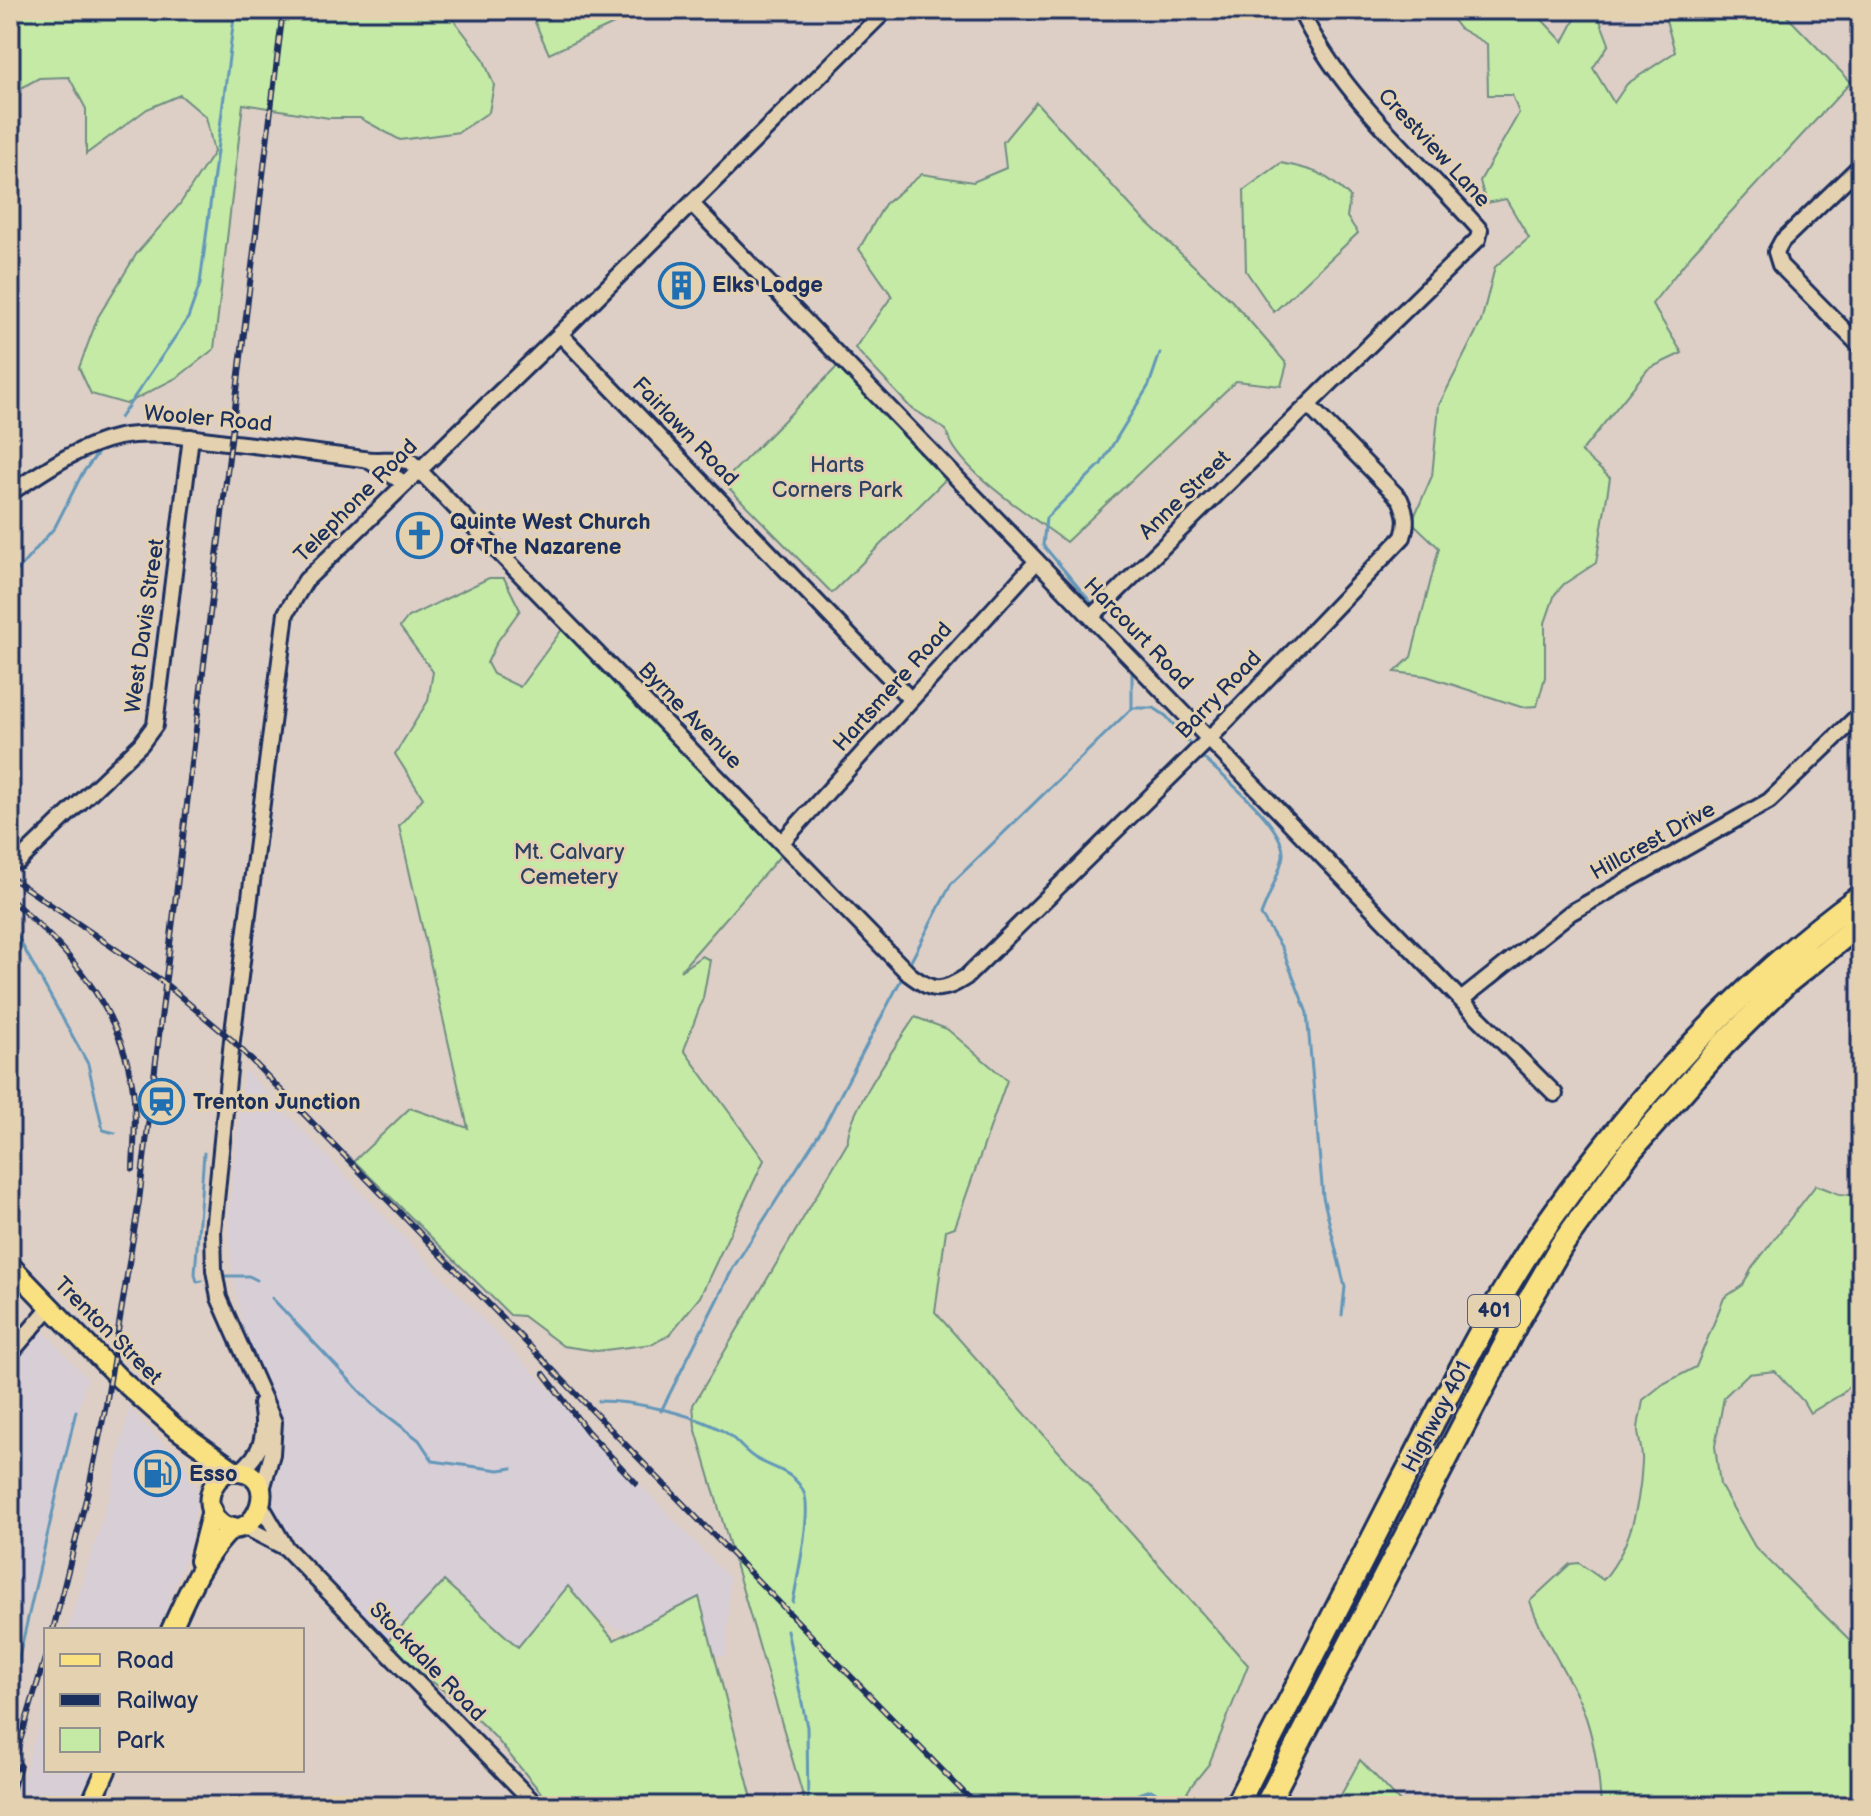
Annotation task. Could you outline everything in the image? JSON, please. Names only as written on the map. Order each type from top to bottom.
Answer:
[{"type":"highway","name":"Highway 401","points":[[1236,1806],[1434,1420],[1547,1223],[1597,1155],[1669,1069],[1717,1018],[1821,925],[1861,896]]},
{"type":"highway","name":"Highway 401","points":[[1266,1806],[1518,1320],[1561,1246],[1630,1151],[1723,1045],[1786,983],[1861,923]]},
{"type":"main road","name":"Trenton Street","points":[[10,1265],[120,1379],[175,1428],[237,1470]]},
{"type":"main road","name":"Trenton Street","points":[[175,1428],[205,1468],[212,1485]]},
{"type":"main road","points":[[172,1628],[189,1590],[215,1548],[238,1527],[254,1518],[261,1499],[252,1476],[237,1470],[221,1475],[212,1485],[209,1496],[212,1510],[221,1523],[238,1527]]},
{"type":"main road","points":[[189,1590],[212,1510]]},
{"type":"main road","points":[[90,1806],[105,1772]]},
{"type":"street","name":"Telephone Road","points":[[261,1499],[276,1431],[271,1413],[219,1298],[214,1270],[213,1231],[232,1040],[286,613],[306,580],[560,334],[886,10]]},
{"type":"street","name":"Crestview Lane","points":[[1300,10],[1314,40],[1360,102],[1480,230],[1478,239],[1309,406]]},
{"type":"street","points":[[1861,165],[1782,241],[1776,252],[1780,265],[1861,347]]},
{"type":"street","name":"Harcourt Road","points":[[692,204],[1555,1094]]},
{"type":"street","name":"Fairlawn Road","points":[[560,334],[911,700]]},
{"type":"street","name":"Anne Street","points":[[1091,617],[1309,406]]},
{"type":"street","name":"Barry Road","points":[[935,989],[949,988],[966,977],[1209,739],[1403,537],[1407,526],[1406,513],[1400,499],[1309,406]]},
{"type":"street","name":"Wooler Road","points":[[10,493],[72,454],[106,441],[144,434],[305,450],[368,460],[403,459],[419,468]]},
{"type":"street","name":"West Davis Street","points":[[19,861],[141,744],[155,725],[191,437]]},
{"type":"street","name":"Wooler Road","points":[[368,460],[404,483]]},
{"type":"street","name":"Byrne Avenue","points":[[419,468],[909,974],[935,989]]},
{"type":"street","name":"Hartsmere Road","points":[[782,842],[1037,561]]},
{"type":"street","name":"Hillcrest Drive","points":[[1461,1000],[1570,913],[1769,801],[1861,713]]},
{"type":"street","points":[[10,1354],[50,1307]]},
{"type":"street","name":"Telephone Road","points":[[237,1470],[258,1454],[263,1442],[264,1420],[258,1384]]},
{"type":"street","name":"Stockdale Road","points":[[261,1499],[286,1548],[537,1806]]},
{"type":"street","name":"Stockdale Road","points":[[238,1527],[286,1548]]},
{"type":"shaded area","points":[[244,1069],[730,1579],[726,1656],[655,1655],[631,1631],[616,1628],[578,1607],[518,1647],[385,1643],[277,1519],[266,1494],[283,1429],[243,1329],[232,1269],[228,1220]]},
{"type":"shaded area","points":[[43,1331],[87,1378],[10,1669],[10,1372],[18,1353]]},
{"type":"shaded area","points":[[129,1408],[194,1477],[198,1494],[191,1543],[159,1628],[69,1628],[112,1488]]},
{"type":"shaded area","points":[[44,1709],[44,1772],[99,1772],[79,1806],[39,1806],[20,1788]]},
{"type":"green space","points":[[10,10],[446,10],[483,58],[494,85],[489,112],[459,132],[400,140],[360,118],[329,118],[243,104],[214,349],[178,377],[126,404],[91,394],[79,368],[98,317],[137,253],[180,204],[214,152],[206,117],[180,95],[147,109],[86,154],[86,109],[69,77],[39,78],[10,94]]},
{"type":"green space","points":[[539,10],[644,10],[549,54],[533,18]]},
{"type":"green space","points":[[1455,10],[1533,10],[1563,42],[1580,10],[1596,10],[1609,44],[1593,68],[1614,103],[1627,84],[1675,52],[1663,10],[1781,10],[1851,82],[1692,254],[1652,304],[1682,353],[1648,369],[1581,452],[1610,478],[1596,563],[1564,584],[1555,594],[1545,623],[1545,677],[1537,706],[1521,707],[1426,676],[1395,672],[1411,657],[1439,548],[1412,522],[1432,476],[1439,405],[1481,322],[1495,267],[1529,238],[1506,199],[1486,203],[1480,181],[1519,113],[1512,95],[1488,95],[1487,44],[1459,28],[1449,15]]},
{"type":"green space","points":[[1036,102],[1141,217],[1232,301],[1287,364],[1281,386],[1236,381],[1066,542],[980,477],[953,446],[946,430],[910,407],[855,348],[892,296],[859,249],[885,204],[922,174],[973,182],[1006,168],[1003,142]]},
{"type":"green space","points":[[1281,163],[1318,173],[1350,197],[1347,217],[1358,233],[1274,312],[1246,271],[1244,190]]},
{"type":"green space","name":"Harts Corners Park","points":[[838,366],[947,478],[832,593],[723,482]]},
{"type":"green space","name":"Mt. Calvary Cemetery","points":[[489,578],[504,578],[520,610],[497,642],[487,663],[493,674],[520,687],[566,624],[787,848],[680,971],[702,956],[710,960],[703,998],[684,1050],[764,1160],[700,1297],[670,1334],[653,1344],[597,1351],[563,1346],[523,1316],[510,1315],[354,1161],[410,1108],[468,1128],[399,826],[423,798],[395,754],[428,701],[433,672],[400,627],[408,617]]},
{"type":"green space","points":[[915,1017],[947,1029],[1007,1080],[955,1227],[946,1230],[935,1312],[1248,1665],[1209,1764],[1179,1806],[806,1806],[695,1427],[693,1405],[848,1142],[849,1130],[864,1097]]},
{"type":"green space","points":[[1816,1185],[1839,1194],[1861,1196],[1861,1375],[1840,1395],[1810,1413],[1775,1371],[1748,1374],[1724,1397],[1715,1446],[1720,1485],[1755,1547],[1861,1651],[1861,1806],[1601,1806],[1595,1753],[1585,1714],[1530,1601],[1570,1564],[1579,1563],[1603,1580],[1612,1568],[1627,1540],[1639,1493],[1642,1458],[1638,1431],[1643,1400],[1663,1384],[1696,1367],[1724,1298],[1743,1285],[1752,1268]]},
{"type":"green space","points":[[444,1581],[518,1647],[568,1586],[614,1640],[699,1597],[754,1806],[552,1806],[495,1737],[463,1706],[385,1644]]},
{"type":"green space","points":[[1360,1760],[1404,1806],[1335,1806]]},
{"type":"waterway","points":[[120,418],[188,318],[200,284],[235,10]]},
{"type":"waterway","points":[[1094,606],[1043,545],[1046,518],[1101,464],[1149,385],[1160,353]]},
{"type":"waterway","points":[[10,579],[55,527],[82,474],[97,454]]},
{"type":"waterway","points":[[1101,615],[1114,631]]},
{"type":"waterway","points":[[1132,668],[1132,708]]},
{"type":"waterway","points":[[908,967],[951,884],[1132,708],[1154,708],[1166,716],[1194,748]]},
{"type":"waterway","points":[[1199,754],[1263,815],[1281,843],[1282,861],[1261,915],[1282,948],[1307,1013],[1323,1197],[1345,1287],[1342,1315]]},
{"type":"waterway","points":[[10,923],[88,1064],[103,1130],[115,1133]]},
{"type":"waterway","points":[[661,1411],[733,1268],[824,1126],[904,974]]},
{"type":"waterway","points":[[202,1281],[197,1282],[195,1274],[204,1153]]},
{"type":"waterway","points":[[225,1276],[249,1276],[257,1280]]},
{"type":"waterway","points":[[272,1298],[371,1403],[419,1440],[433,1461],[499,1470],[512,1468]]},
{"type":"waterway","points":[[598,1401],[662,1409],[710,1425],[727,1434],[755,1458],[795,1480],[804,1493],[806,1514],[793,1602]]},
{"type":"waterway","points":[[10,1673],[16,1670],[76,1411]]},
{"type":"waterway","points":[[787,1630],[807,1727],[808,1806]]},
{"type":"waterway","points":[[1104,1806],[1151,1790],[1178,1806]]},
{"type":"railway","points":[[54,1628],[106,1405],[139,1201],[283,10]]},
{"type":"railway","points":[[10,877],[162,981],[232,1040],[977,1806]]},
{"type":"railway","points":[[10,899],[52,938],[88,980],[115,1028],[134,1094],[133,1169]]},
{"type":"railway","points":[[544,1374],[587,1431],[636,1483]]},
{"type":"railway","points":[[10,1774],[44,1662]]},
{"type":"railway","points":[[10,1797],[20,1765]]},
{"type":"place","name":"Elks Lodge","points":[[681,285]]},
{"type":"place","name":"Quinte West Church Of The Nazarene","points":[[419,535]]},
{"type":"place","name":"Trenton Junction","points":[[162,1102]]},
{"type":"place","name":"Esso","points":[[158,1474]]}]
